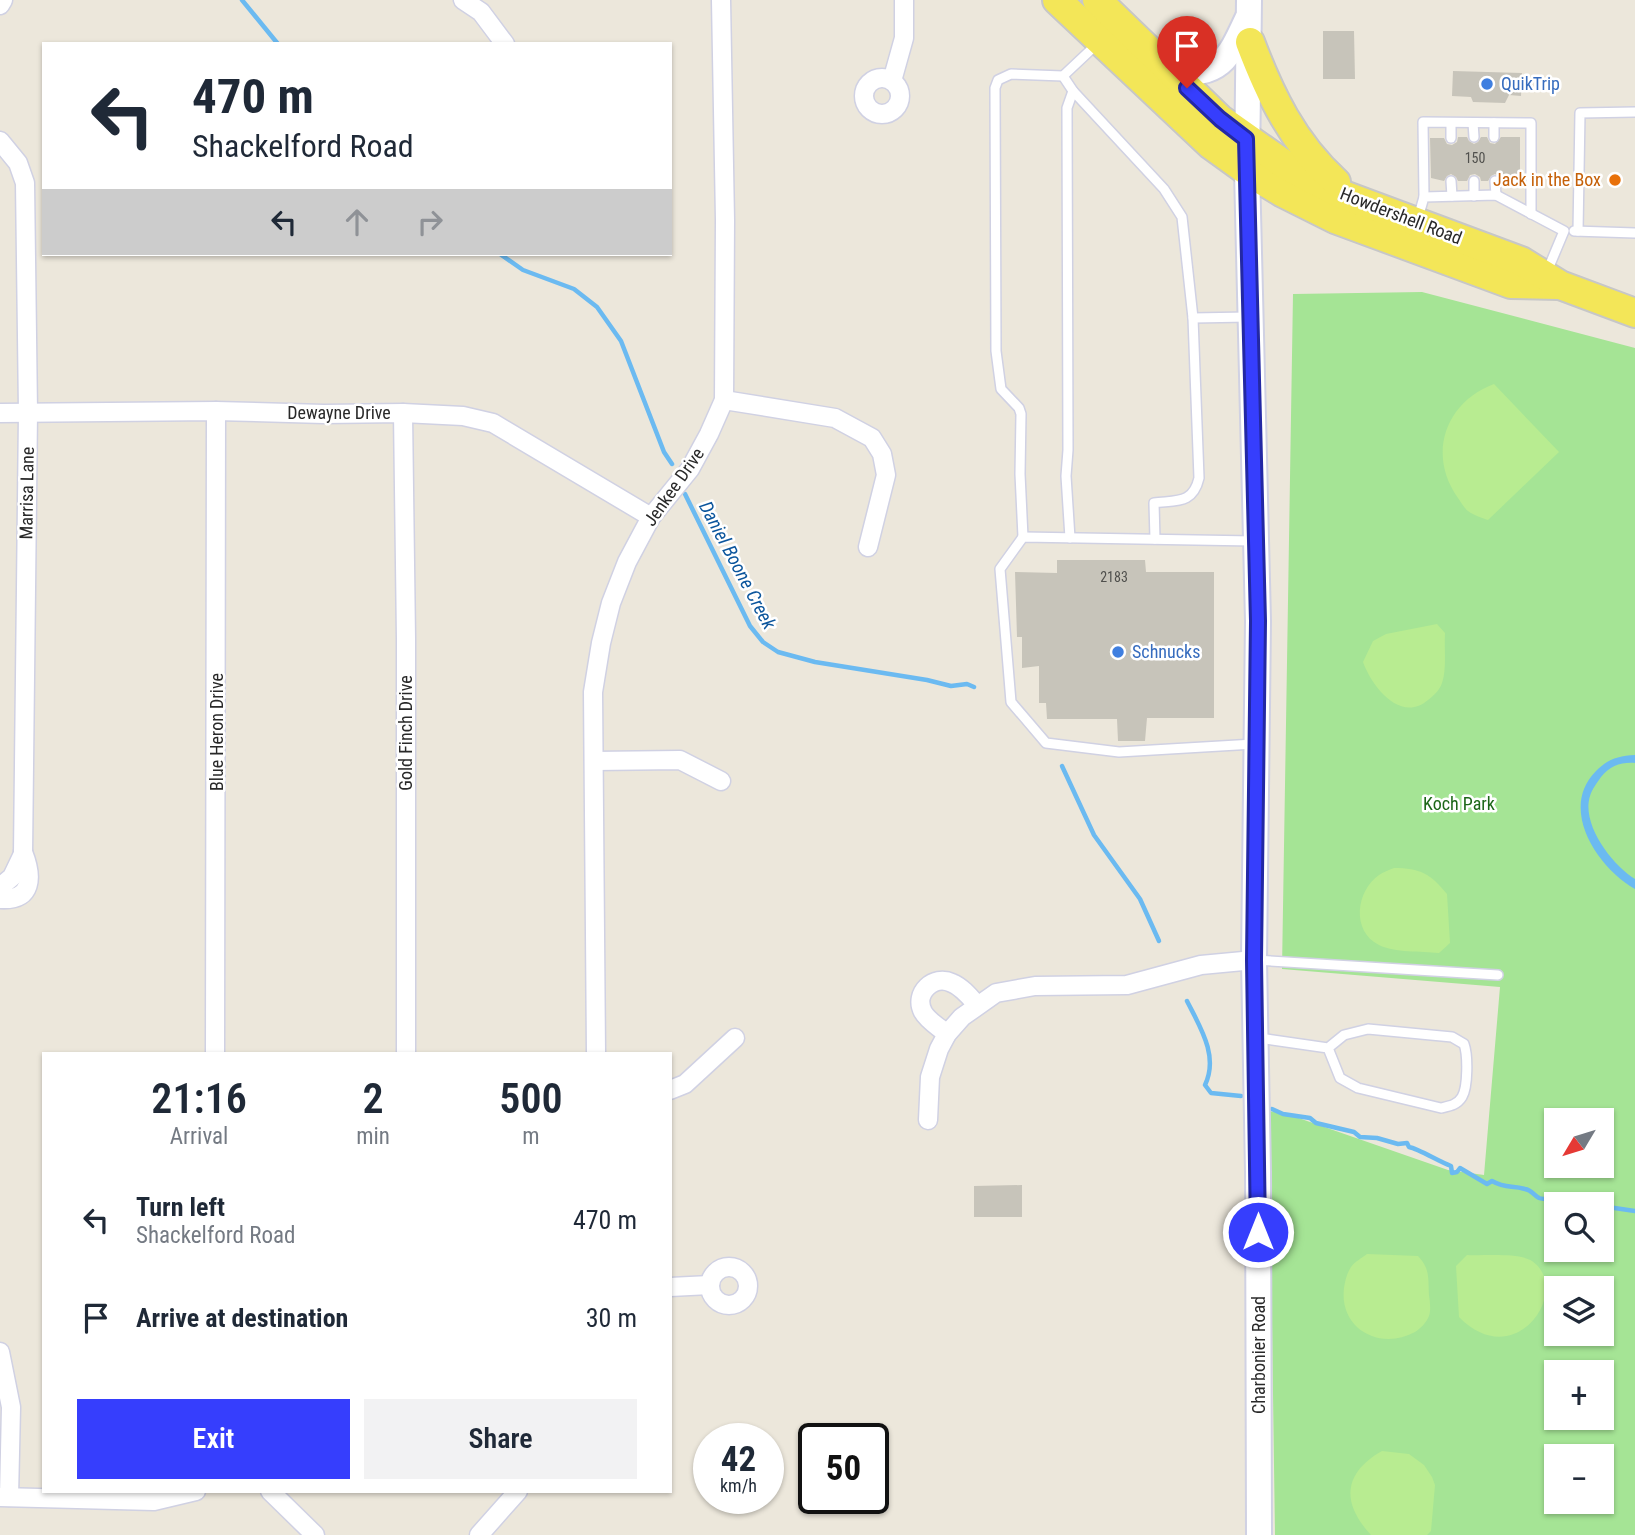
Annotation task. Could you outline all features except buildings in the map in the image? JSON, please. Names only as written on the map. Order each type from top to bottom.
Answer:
[{"type":"main road","name":"Howdershell Road","points":[[1058,0],[1211,145],[1283,193],[1335,219],[1511,284],[1553,280]]},
{"type":"main road","name":"Howdershell Road","points":[[1097,0],[1220,119],[1287,166],[1353,198],[1421,209],[1553,280],[1635,313]]},
{"type":"main road","points":[[1171,73],[1194,74],[1222,62],[1250,19]]},
{"type":"main road","points":[[1250,19],[1266,84],[1291,131],[1319,167],[1353,198]]},
{"type":"main road","name":"Charbonier Road","points":[[1250,19],[1246,139],[1258,621],[1254,960],[1257,1037],[1259,1535]]},
{"type":"street","points":[[0,5],[3,0]]},
{"type":"street","points":[[463,0],[481,12],[504,42]]},
{"type":"street","name":"Jenkee Drive","points":[[596,1052],[593,692],[601,643],[611,603],[627,562],[651,517],[690,469],[724,400],[725,220],[721,0]]},
{"type":"street","points":[[892,81],[904,38],[904,0]]},
{"type":"street","name":"Marrisa Lane","points":[[0,141],[18,163],[25,183],[28,412],[23,852],[20,866],[0,887]]},
{"type":"street","points":[[724,400],[835,418],[872,438],[882,454],[886,475],[868,547]]},
{"type":"street","name":"Dewayne Drive","points":[[0,412],[216,411],[463,416],[493,424],[651,517]]},
{"type":"street","name":"Blue Heron Drive","points":[[215,1052],[216,411]]},
{"type":"street","name":"Gold Finch Drive","points":[[403,413],[406,1052]]},
{"type":"street","points":[[594,761],[680,760],[721,781]]},
{"type":"street","name":"Marrisa Lane","points":[[0,899],[11,900],[21,896],[29,883],[30,870],[23,852]]},
{"type":"street","points":[[928,1120],[930,1077],[947,1034],[977,1004],[996,993],[1011,988],[1127,985],[1201,965],[1254,960]]},
{"type":"street","points":[[947,1034],[922,1011],[920,1001],[923,990],[943,979],[955,983],[977,1004]]},
{"type":"street","points":[[672,1089],[685,1084],[735,1038]]},
{"type":"street","points":[[672,1287],[710,1285]]},
{"type":"street","points":[[0,1352],[11,1407],[4,1497],[154,1502],[188,1493]]},
{"type":"street","points":[[272,1493],[315,1535]]},
{"type":"street","points":[[480,1535],[517,1493]]},
{"type":"lane","points":[[1101,40],[1063,76],[1011,74],[998,80],[995,88],[996,351],[1001,389],[1019,408],[1021,414],[1023,537],[1000,569],[1011,702],[1046,743],[1119,752],[1256,744]]},
{"type":"lane","points":[[1063,76],[1073,91],[1164,189],[1182,217],[1193,318],[1199,478],[1196,492],[1187,499],[1154,503],[1155,539]]},
{"type":"lane","points":[[1070,538],[1066,476],[1067,108],[1073,91]]},
{"type":"lane","points":[[1578,231],[1580,113],[1635,112]]},
{"type":"lane","points":[[1531,214],[1531,122],[1423,122],[1421,209],[1452,196],[1496,195],[1531,214],[1564,230],[1635,233]]},
{"type":"lane","points":[[1451,122],[1451,138]]},
{"type":"lane","points":[[1494,122],[1494,137]]},
{"type":"lane","points":[[1473,123],[1474,137]]},
{"type":"lane","points":[[1451,181],[1452,196]]},
{"type":"lane","points":[[1474,181],[1474,196]]},
{"type":"lane","points":[[1495,181],[1496,195]]},
{"type":"lane","points":[[1553,280],[1564,230]]},
{"type":"lane","points":[[1193,318],[1249,317]]},
{"type":"lane","points":[[1023,537],[1256,541]]},
{"type":"lane","points":[[1254,960],[1498,975]]},
{"type":"lane","points":[[1257,1037],[1328,1048],[1344,1035],[1368,1029],[1452,1037],[1464,1044],[1468,1054],[1463,1095],[1455,1105],[1441,1108],[1358,1088],[1340,1078],[1328,1048]]},
{"type":"green space","name":"Koch Park","points":[[1422,292],[1635,348],[1635,1535],[1275,1535],[1269,1111],[1287,1114],[1448,1170],[1484,1175],[1500,987],[1282,969],[1293,294]]},
{"type":"green space","points":[[1494,384],[1559,452],[1488,520],[1468,511],[1458,498],[1444,465],[1443,448],[1446,432],[1463,403]]},
{"type":"green space","points":[[1437,624],[1445,633],[1444,677],[1441,686],[1432,697],[1417,706],[1397,705],[1380,690],[1363,662],[1373,641],[1386,634]]},
{"type":"green space","points":[[1394,868],[1411,869],[1424,874],[1436,881],[1447,894],[1450,943],[1439,953],[1385,948],[1370,939],[1364,930],[1360,911],[1365,891],[1379,875]]},
{"type":"green space","points":[[1367,1254],[1418,1256],[1425,1265],[1430,1311],[1425,1323],[1415,1332],[1388,1339],[1376,1337],[1355,1325],[1348,1315],[1344,1302],[1346,1277],[1352,1265]]},
{"type":"green space","points":[[1467,1255],[1510,1255],[1526,1258],[1543,1274],[1542,1306],[1532,1321],[1518,1332],[1500,1337],[1480,1332],[1459,1317],[1456,1266]]},
{"type":"green space","points":[[1382,1451],[1409,1454],[1424,1465],[1432,1477],[1435,1485],[1431,1531],[1427,1535],[1371,1535],[1361,1523],[1351,1500],[1353,1479],[1369,1460]]},
{"type":"water","points":[[1635,755],[1635,763],[1616,766],[1601,777],[1591,793],[1588,807],[1600,843],[1617,864],[1635,879],[1635,889],[1608,867],[1596,852],[1587,836],[1581,803],[1585,786],[1600,767],[1614,759]]},
{"type":"waterway","name":"Daniel Boone Creek","points":[[242,0],[276,42]]},
{"type":"waterway","name":"Daniel Boone Creek","points":[[503,256],[523,270],[574,289],[597,307],[621,341],[664,452],[672,464]]},
{"type":"waterway","name":"Daniel Boone Creek","points":[[685,494],[750,626],[763,642],[778,652],[815,662],[951,686],[967,684],[974,687]]},
{"type":"waterway","name":"Daniel Boone Creek","points":[[1062,766],[1094,835],[1140,899],[1159,941]]},
{"type":"waterway","name":"Daniel Boone Creek","points":[[1187,1001],[1202,1031],[1209,1053],[1209,1074],[1205,1085],[1211,1093],[1241,1096]]},
{"type":"waterway","name":"Daniel Boone Creek","points":[[1272,1109],[1283,1114],[1310,1118],[1316,1123],[1354,1132],[1360,1137],[1398,1144],[1407,1143],[1409,1147],[1451,1166],[1452,1173],[1460,1168],[1487,1184],[1492,1181],[1520,1188],[1544,1199]]},
{"type":"waterway","name":"Daniel Boone Creek","points":[[1614,1208],[1635,1211]]},
{"type":"place","name":"QuikTrip","points":[[1487,84]]},
{"type":"place","name":"Jack in the Box","points":[[1615,180]]},
{"type":"place","name":"Schnucks","points":[[1118,652]]},
{"type":"route","points":[[1187,88],[1246,139],[1258,621],[1254,960],[1258,1232]]}]
